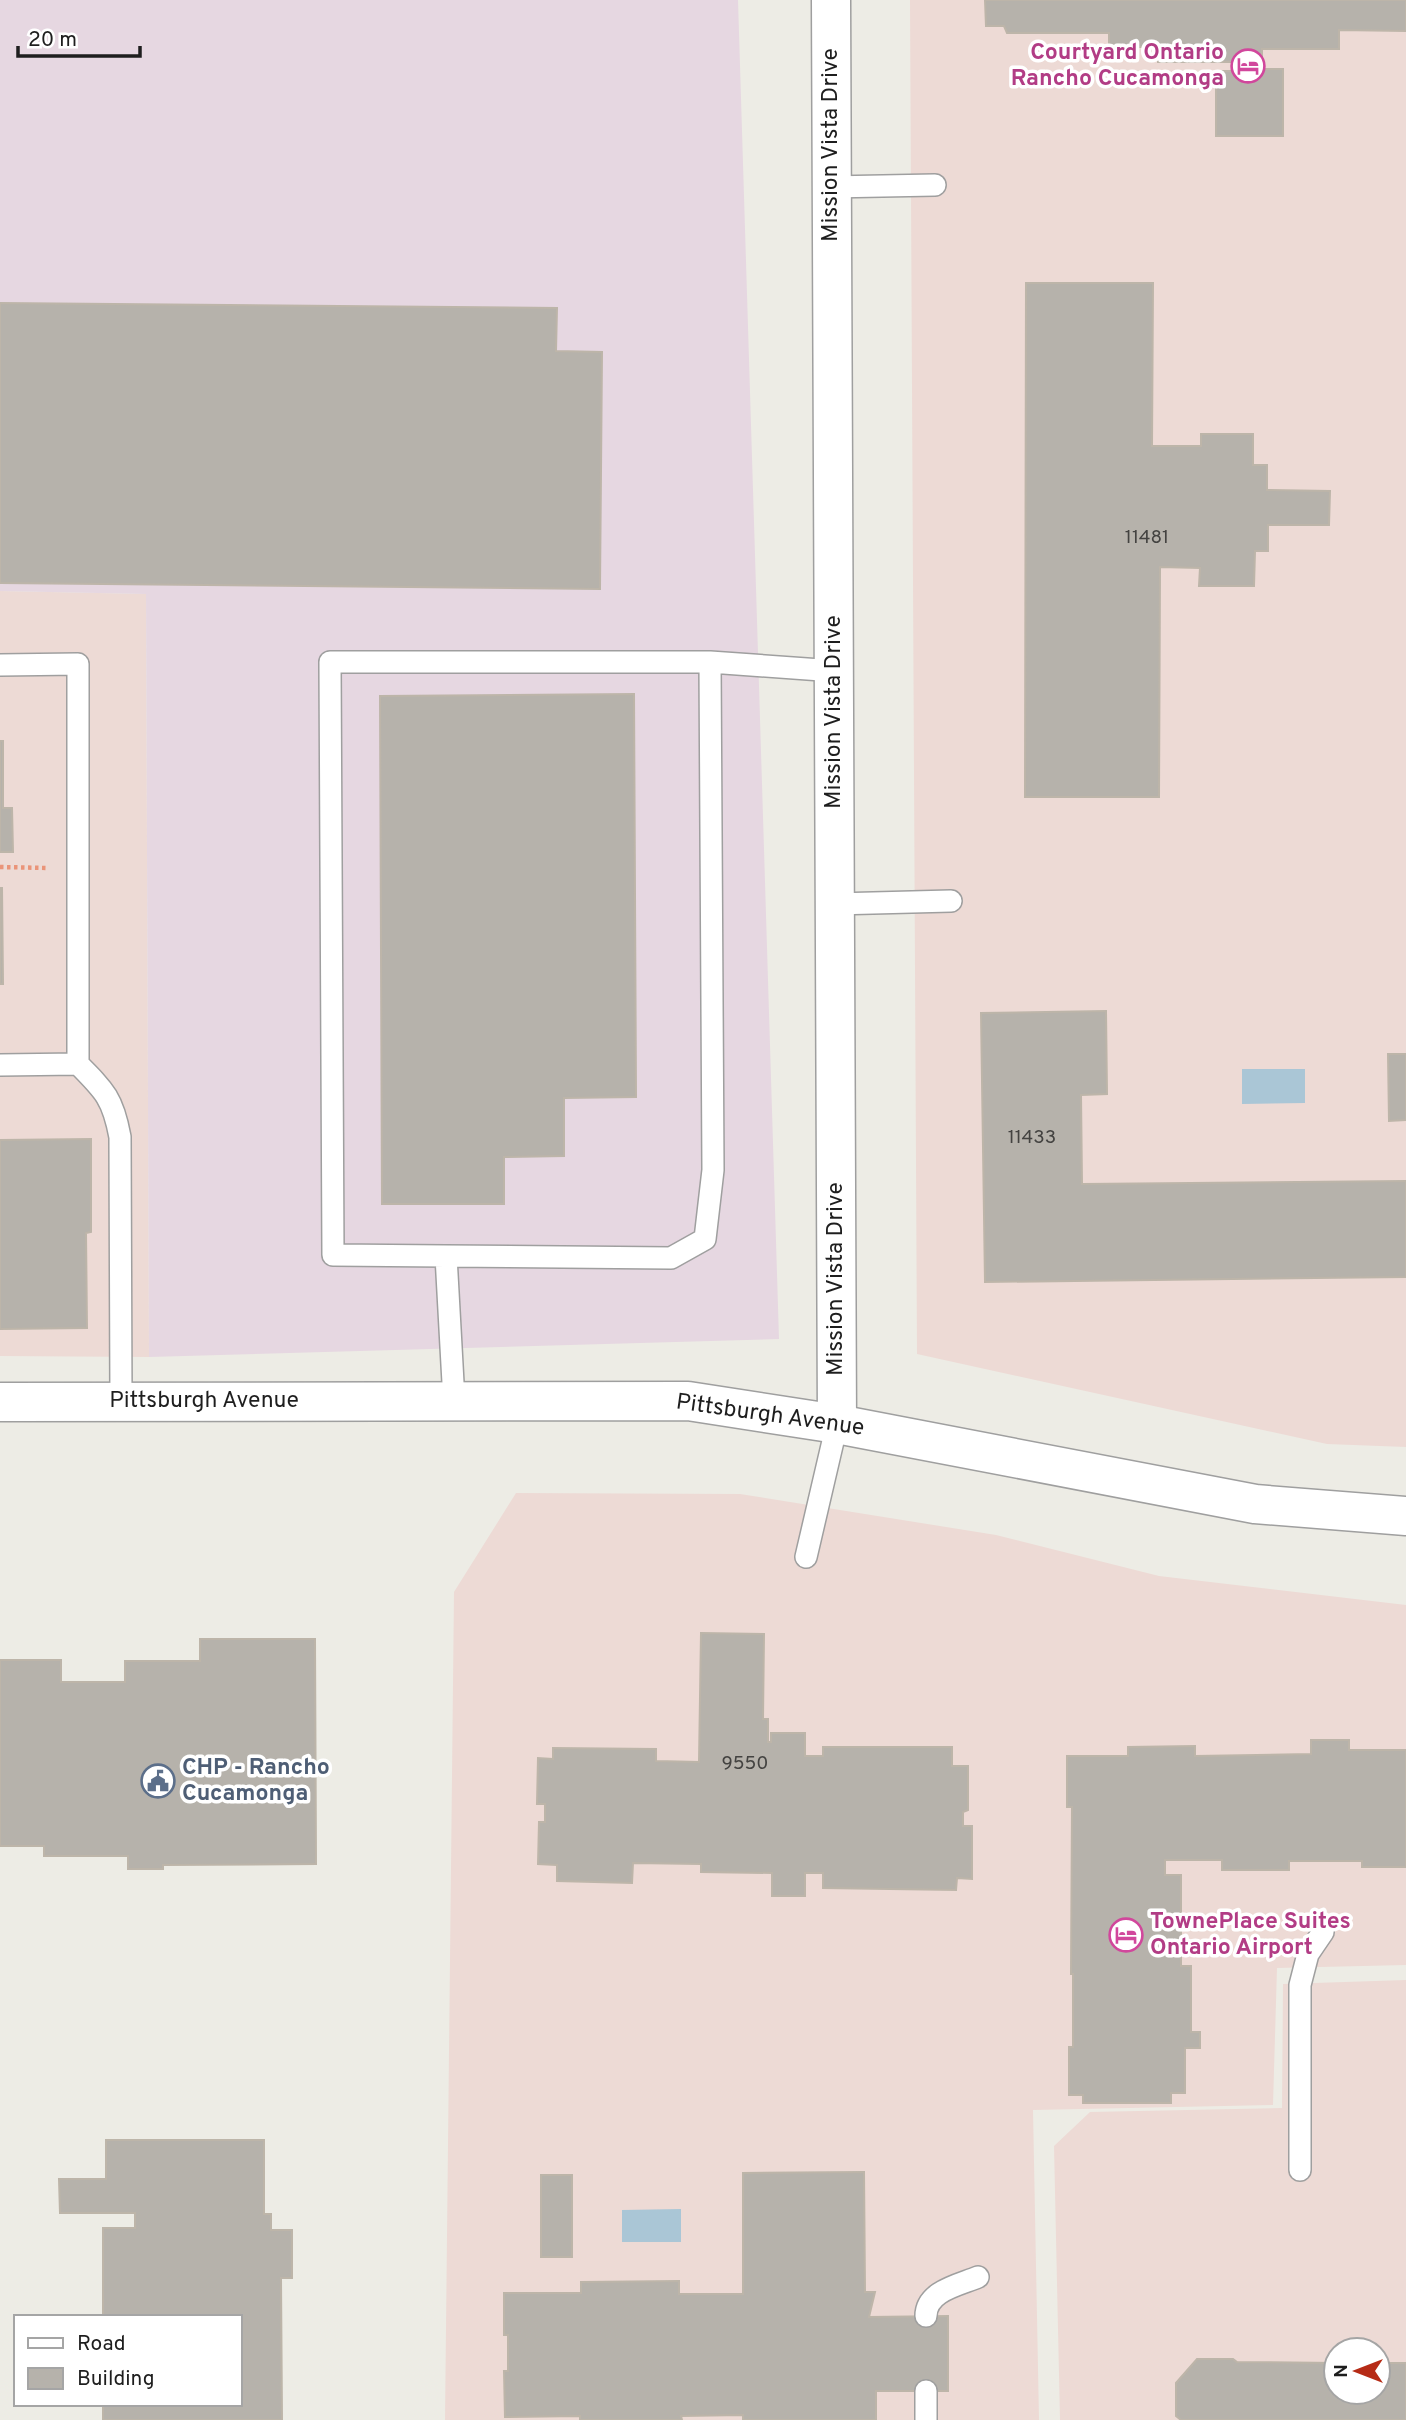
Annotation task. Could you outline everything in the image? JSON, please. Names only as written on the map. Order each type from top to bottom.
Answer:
[{"type":"street","name":"Mission Vista Drive","points":[[831,0],[837,1424]]},
{"type":"street","name":"Pittsburgh Avenue","points":[[0,1402],[688,1401],[837,1424],[1255,1504],[1406,1516]]},
{"type":"lane","points":[[830,187],[935,185]]},
{"type":"lane","points":[[710,662],[713,1170],[705,1240],[671,1258],[333,1255],[330,662],[710,662],[835,671]]},
{"type":"lane","points":[[0,665],[78,664],[78,1064],[100,1086],[115,1110],[120,1137],[121,1401]]},
{"type":"lane","points":[[834,904],[951,901]]},
{"type":"lane","points":[[0,1065],[78,1064]]},
{"type":"lane","points":[[446,1256],[454,1401]]},
{"type":"lane","points":[[806,1557],[837,1424]]},
{"type":"lane","points":[[1300,2169],[1300,1985],[1308,1954],[1323,1933]]},
{"type":"lane","points":[[926,2316],[926,2310],[936,2294],[978,2277]]},
{"type":"lane","points":[[926,2391],[926,2420]]},
{"type":"path","points":[[0,867],[78,868]]},
{"type":"shaded area","points":[[0,0],[738,0],[779,1339],[149,1357],[146,594],[0,591]]},
{"type":"shaded area","points":[[910,0],[1406,0],[1406,1447],[1327,1444],[917,1354]]},
{"type":"shaded area","points":[[0,591],[146,594],[149,1357],[0,1356]]},
{"type":"shaded area","points":[[516,1493],[740,1494],[996,1535],[1159,1576],[1406,1605],[1406,1965],[1277,1968],[1273,2105],[1033,2110],[1039,2420],[445,2420],[454,1592]]},
{"type":"shaded area","points":[[1406,1980],[1406,2420],[1060,2420],[1054,2146],[1090,2112],[1282,2108],[1283,1984]]},
{"type":"water","points":[[1242,1069],[1305,1069],[1305,1103],[1242,1104]]},
{"type":"water","points":[[681,2209],[681,2242],[622,2242],[622,2210]]},
{"type":"building","name":"Courtyard Ontario Rancho Cucamonga","points":[[985,0],[1406,0],[1406,31],[1339,30],[1339,49],[1262,49],[1262,69],[1283,69],[1283,136],[1216,136],[1216,71],[1234,71],[1234,62],[1158,62],[1158,47],[1109,47],[1109,33],[1007,33],[1004,26],[986,26]]},
{"type":"building","points":[[1026,283],[1153,283],[1152,446],[1201,446],[1201,434],[1253,434],[1253,465],[1267,465],[1267,490],[1330,491],[1329,525],[1268,525],[1268,551],[1255,551],[1254,586],[1199,586],[1200,568],[1160,567],[1159,797],[1025,797]]},
{"type":"building","points":[[0,303],[557,308],[556,351],[602,352],[600,589],[0,583]]},
{"type":"building","points":[[634,694],[636,1097],[564,1098],[564,1156],[504,1157],[504,1204],[382,1204],[380,696]]},
{"type":"building","points":[[0,741],[3,741],[3,808],[12,808],[13,852],[0,852]]},
{"type":"building","points":[[2,888],[3,984],[0,984]]},
{"type":"building","points":[[1106,1011],[1107,1094],[1081,1095],[1082,1184],[1406,1181],[1406,1277],[985,1282],[981,1013]]},
{"type":"building","points":[[1388,1054],[1406,1054],[1406,1120],[1389,1121]]},
{"type":"building","points":[[91,1139],[91,1232],[86,1233],[87,1328],[0,1329],[0,1140]]},
{"type":"building","points":[[701,1633],[764,1634],[763,1719],[768,1719],[768,1742],[771,1742],[771,1733],[805,1733],[805,1756],[823,1756],[823,1747],[952,1747],[952,1766],[968,1766],[968,1810],[963,1812],[963,1826],[972,1826],[972,1879],[957,1878],[956,1890],[823,1888],[823,1873],[805,1873],[805,1896],[772,1896],[772,1873],[701,1872],[701,1864],[633,1863],[632,1883],[557,1881],[557,1865],[538,1864],[539,1822],[545,1822],[545,1804],[537,1804],[538,1758],[553,1759],[553,1748],[656,1749],[656,1761],[699,1762]]},
{"type":"building","name":"CHP - Rancho Cucamonga","points":[[200,1639],[315,1639],[316,1864],[163,1865],[163,1869],[128,1869],[128,1856],[44,1856],[44,1846],[0,1846],[0,1660],[61,1660],[61,1682],[125,1682],[125,1661],[200,1661]]},
{"type":"building","name":"TownePlace Suites Ontario Airport","points":[[1311,1740],[1349,1740],[1349,1750],[1406,1750],[1406,1867],[1362,1867],[1362,1861],[1289,1861],[1289,1870],[1222,1870],[1222,1860],[1165,1860],[1165,1875],[1181,1875],[1181,1966],[1191,1966],[1191,2032],[1200,2032],[1200,2048],[1185,2048],[1185,2093],[1171,2093],[1171,2103],[1083,2103],[1083,2095],[1069,2095],[1069,2047],[1073,2047],[1073,1974],[1072,1807],[1067,1807],[1067,1756],[1128,1756],[1128,1747],[1195,1746],[1195,1756],[1311,1754]]},
{"type":"building","points":[[106,2140],[264,2140],[264,2214],[271,2214],[271,2230],[292,2230],[292,2278],[281,2278],[282,2420],[103,2420],[103,2406],[242,2406],[242,2315],[103,2315],[103,2228],[135,2228],[135,2213],[60,2213],[59,2179],[106,2179]]},
{"type":"building","points":[[864,2172],[865,2292],[875,2292],[869,2317],[948,2316],[948,2391],[876,2391],[876,2420],[743,2420],[743,2415],[681,2416],[682,2420],[580,2420],[580,2416],[505,2417],[504,2371],[508,2371],[508,2335],[504,2335],[504,2293],[581,2293],[581,2282],[679,2281],[679,2294],[743,2294],[743,2173]]},
{"type":"building","points":[[541,2175],[572,2175],[572,2257],[541,2257]]},
{"type":"building","points":[[1197,2359],[1322,2363],[1322,2406],[1392,2406],[1392,2363],[1406,2363],[1406,2420],[1181,2420],[1176,2416],[1176,2383]]},
{"type":"place","name":"Courtyard Ontario Rancho Cucamonga","points":[[1248,66]]},
{"type":"place","name":"CHP - Rancho Cucamonga","points":[[158,1781]]},
{"type":"place","name":"TownePlace Suites Ontario Airport","points":[[1126,1935]]}]
